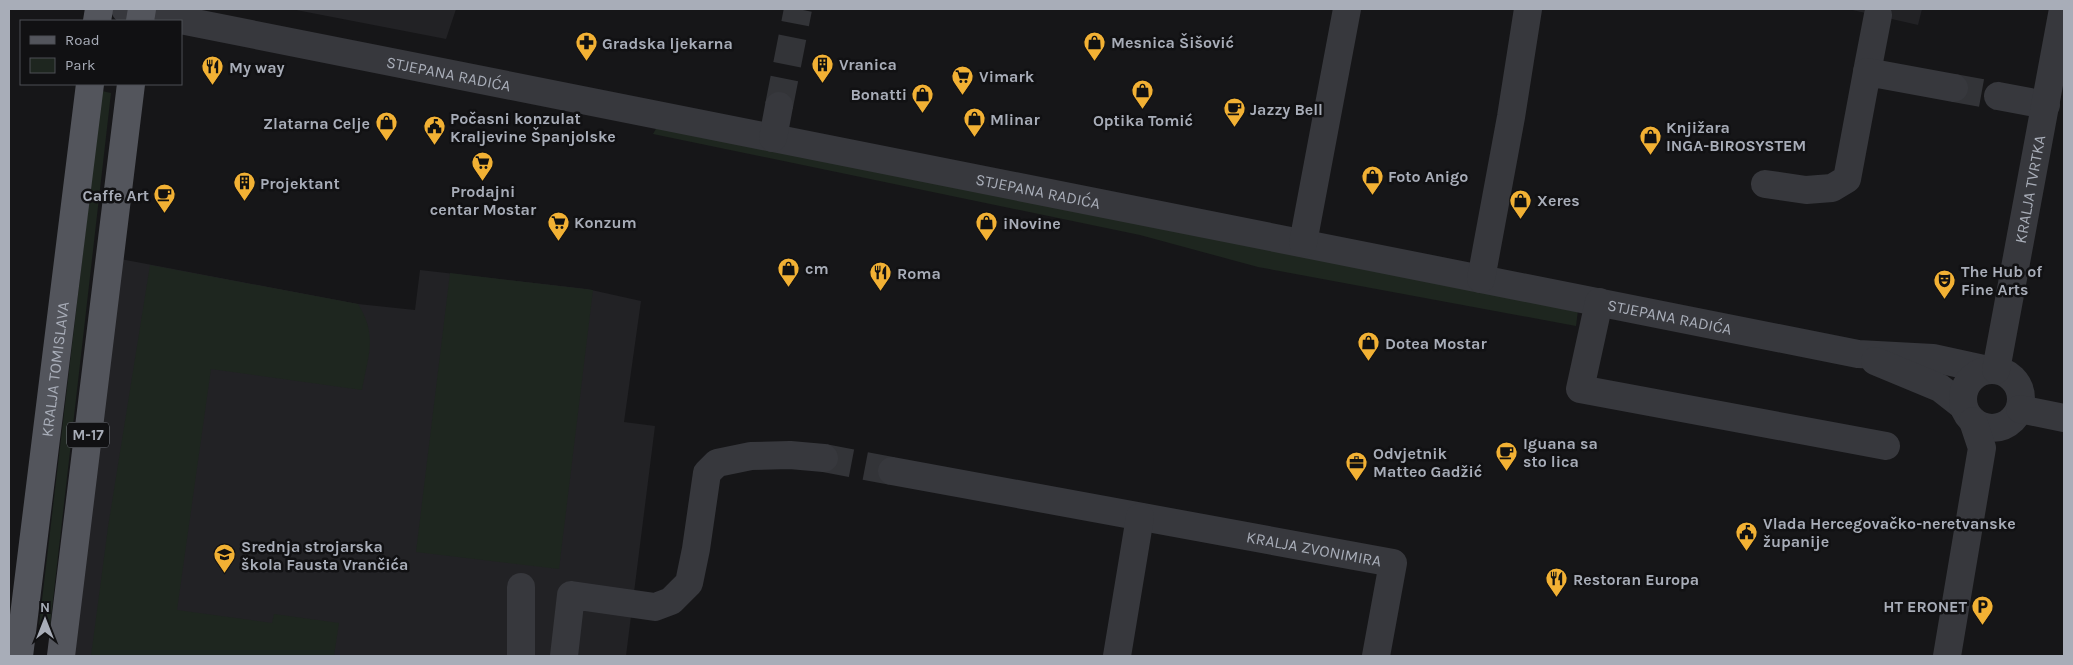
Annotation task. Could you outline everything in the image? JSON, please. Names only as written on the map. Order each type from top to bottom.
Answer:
[{"type":"main road","name":"KRALJA TOMISLAVA","points":[[19,656],[90,85]]},
{"type":"main road","name":"M-17","points":[[61,656],[131,85]]},
{"type":"street","points":[[1303,243],[1347,9]]},
{"type":"street","points":[[1481,279],[1512,118],[1528,9]]},
{"type":"street","name":"KRALJA TVRTKA","points":[[1992,370],[2004,334],[2064,9]]},
{"type":"street","name":"STJEPANA RADIĆA","points":[[137,13],[173,20]]},
{"type":"street","points":[[1765,184],[1806,190],[1832,188],[1847,179],[1878,16]]},
{"type":"street","name":"STJEPANA RADIĆA","points":[[182,22],[1858,354],[1911,356],[1944,360],[1992,370]]},
{"type":"street","points":[[1867,72],[1954,88]]},
{"type":"street","points":[[1998,96],[2046,105]]},
{"type":"street","points":[[773,138],[779,106]]},
{"type":"street","points":[[1599,302],[1580,389],[1886,446]]},
{"type":"street","points":[[1944,360],[1967,353],[2004,334]]},
{"type":"street","name":"STJEPANA RADIĆA","points":[[1858,354],[1940,388],[1968,414]]},
{"type":"street","points":[[1948,656],[1990,438],[2015,417],[2020,409],[2022,398],[2020,388],[2014,379],[2006,372],[1992,370],[1978,372],[1965,387],[1962,396],[1968,414],[1990,438]]},
{"type":"street","points":[[2020,409],[2064,418]]},
{"type":"street","points":[[564,656],[570,595],[654,606],[672,601],[689,583],[707,473],[717,463],[751,456],[790,455],[824,458]]},
{"type":"street","name":"KRALJA ZVONIMIRA","points":[[892,471],[1393,563],[1376,656]]},
{"type":"street","points":[[1117,656],[1140,517]]},
{"type":"street","points":[[521,587],[521,656]]},
{"type":"shaded area","points":[[291,9],[456,9],[446,39]]},
{"type":"shaded area","points":[[1848,9],[1922,9],[1918,25]]},
{"type":"shaded area","points":[[110,257],[358,304],[415,310],[420,270],[587,289],[641,301],[624,422],[655,426],[626,656],[61,656]]},
{"type":"green space","points":[[102,91],[111,93],[49,635],[38,634]]},
{"type":"green space","points":[[657,127],[1578,310],[1576,326],[1258,267],[1140,235],[653,134]]},
{"type":"green space","points":[[150,265],[358,304],[364,315],[370,336],[370,346],[362,390],[211,369],[177,610],[272,623],[274,614],[339,623],[334,656],[91,656],[108,527]]},
{"type":"green space","points":[[450,273],[593,290],[559,569],[416,552]]},
{"type":"tunnel","points":[[779,106],[798,9]]},
{"type":"tunnel","points":[[1954,88],[1998,96]]},
{"type":"tunnel","points":[[824,458],[892,471]]},
{"type":"place","name":"Mesnica Šišović","points":[[1095,61]]},
{"type":"place","name":"Gradska ljekarna","points":[[586,62]]},
{"type":"place","name":"Vranica","points":[[823,83]]},
{"type":"place","name":"My way","points":[[213,86]]},
{"type":"place","name":"Vimark","points":[[963,95]]},
{"type":"place","name":"Optika Tomić","points":[[1143,110]]},
{"type":"place","name":"Bonatti","points":[[923,113]]},
{"type":"place","name":"Jazzy Bell","points":[[1234,128]]},
{"type":"place","name":"Mlinar","points":[[974,138]]},
{"type":"place","name":"Zlatarna Celje","points":[[386,142]]},
{"type":"place","name":"Počasni konzulat Kraljevine Španjolske","points":[[434,146]]},
{"type":"place","name":"Knjižara INGA-BIROSYSTEM","points":[[1650,155]]},
{"type":"place","name":"Prodajni centar Mostar","points":[[483,181]]},
{"type":"place","name":"Foto Anigo","points":[[1372,195]]},
{"type":"place","name":"Projektant","points":[[244,202]]},
{"type":"place","name":"Caffe Art","points":[[165,214]]},
{"type":"place","name":"Xeres","points":[[1521,219]]},
{"type":"place","name":"Konzum","points":[[558,241]]},
{"type":"place","name":"iNovine","points":[[987,242]]},
{"type":"place","name":"cm","points":[[789,287]]},
{"type":"place","name":"Roma","points":[[881,292]]},
{"type":"place","name":"The Hub of Fine Arts","points":[[1945,299]]},
{"type":"place","name":"Dotea Mostar","points":[[1369,362]]},
{"type":"place","name":"Iguana sa sto lica","points":[[1507,471]]},
{"type":"place","name":"Odvjetnik Matteo Gadžić","points":[[1357,481]]},
{"type":"place","name":"Vlada Hercegovačko-neretvanske županije","points":[[1747,551]]},
{"type":"place","name":"Srednja strojarska škola Fausta Vrančića","points":[[225,574]]},
{"type":"place","name":"Restoran Europa","points":[[1557,598]]},
{"type":"place","name":"HT ERONET","points":[[1983,625]]}]
